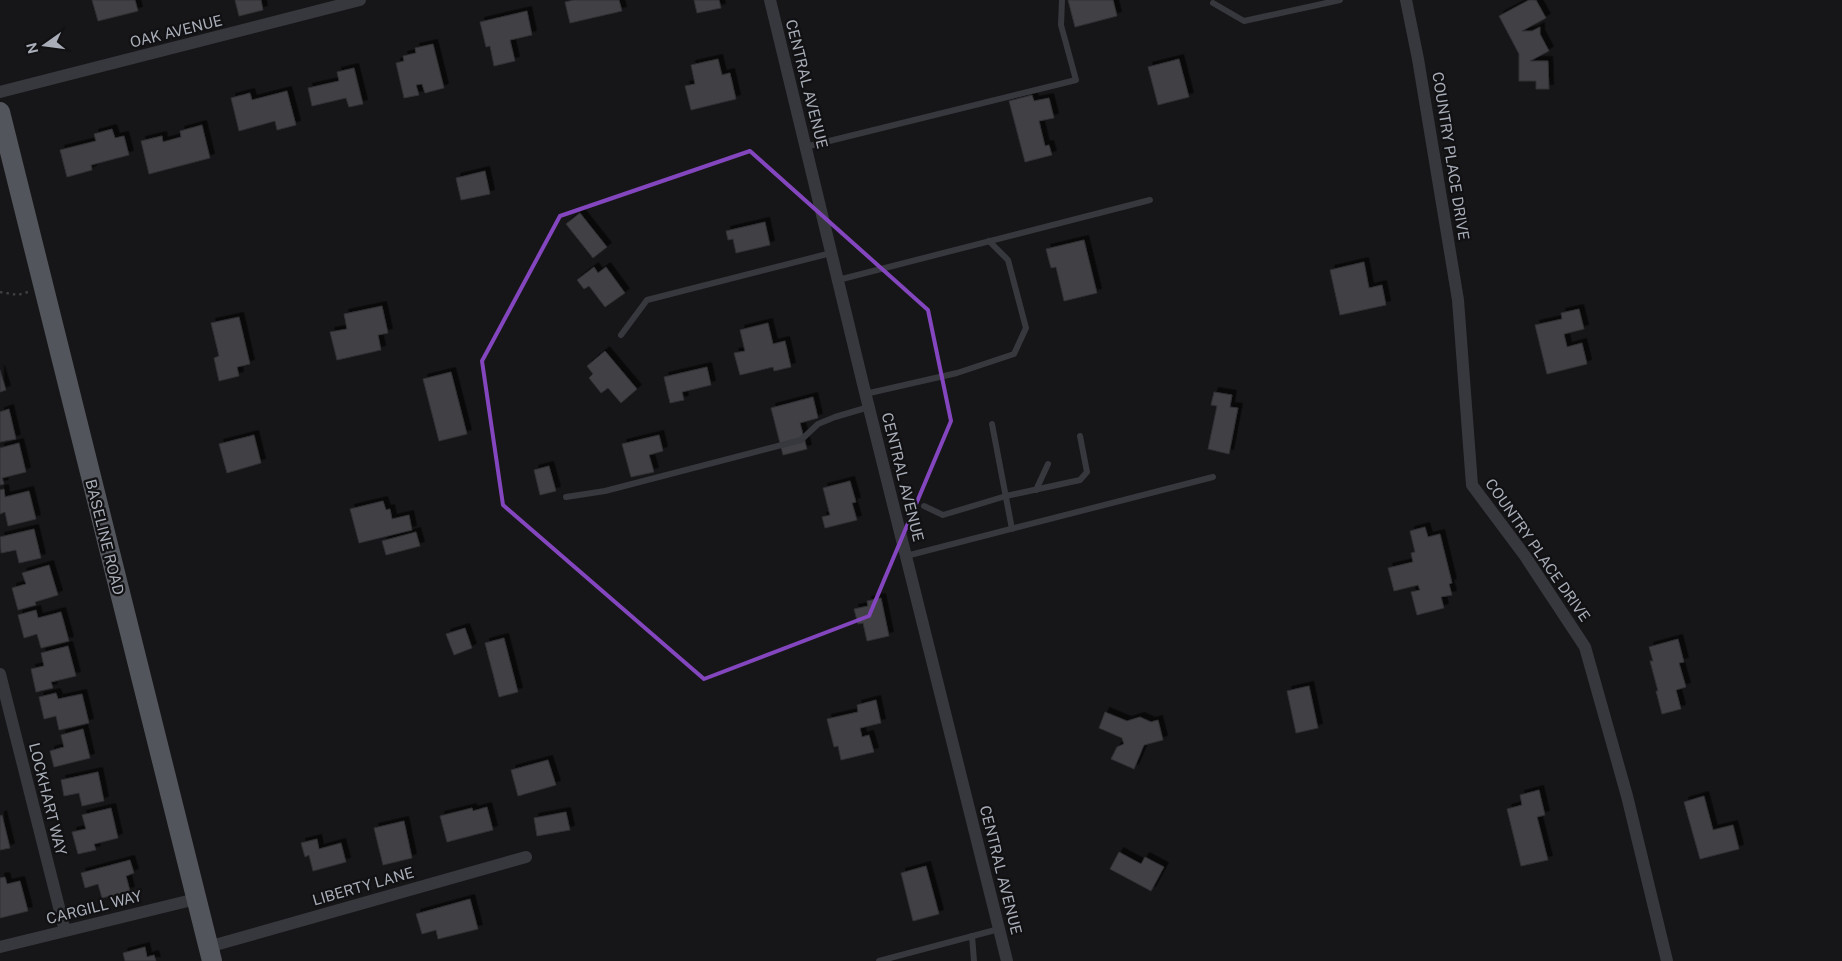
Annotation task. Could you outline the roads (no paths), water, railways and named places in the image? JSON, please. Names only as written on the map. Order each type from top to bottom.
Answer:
[{"type":"main road","name":"BASELINE ROAD","points":[[0,112],[111,564],[210,954]]},
{"type":"street","name":"OAK AVENUE","points":[[0,92],[360,0]]},
{"type":"street","name":"CENTRAL AVENUE","points":[[770,0],[865,394],[1007,961]]},
{"type":"street","name":"COUNTRY PLACE DRIVE","points":[[1406,0],[1418,59],[1458,300],[1472,485],[1525,556],[1585,647],[1627,796],[1667,961]]},
{"type":"street","name":"LOCKHART WAY","points":[[0,674],[64,931]]},
{"type":"street","name":"LIBERTY LANE","points":[[210,954],[526,857]]},
{"type":"street","name":"CARGILL WAY","points":[[0,947],[196,898]]},
{"type":"lane","points":[[805,147],[1076,80],[1061,25],[1062,0]]},
{"type":"lane","points":[[1213,3],[1244,21],[1340,0]]},
{"type":"lane","points":[[838,280],[1150,200]]},
{"type":"lane","points":[[865,394],[957,372],[1014,354],[1026,328],[1008,260],[989,241]]},
{"type":"lane","points":[[621,335],[648,300],[831,253]]},
{"type":"lane","points":[[566,497],[605,491],[801,440],[818,424],[834,417],[869,408]]},
{"type":"lane","points":[[992,424],[1012,529]]},
{"type":"lane","points":[[924,506],[943,515],[1006,496],[1080,480],[1087,472],[1080,436]]},
{"type":"lane","points":[[1036,490],[1048,464]]},
{"type":"lane","points":[[906,556],[1213,477]]},
{"type":"lane","points":[[880,961],[999,929]]},
{"type":"lane","points":[[972,936],[974,961]]}]
